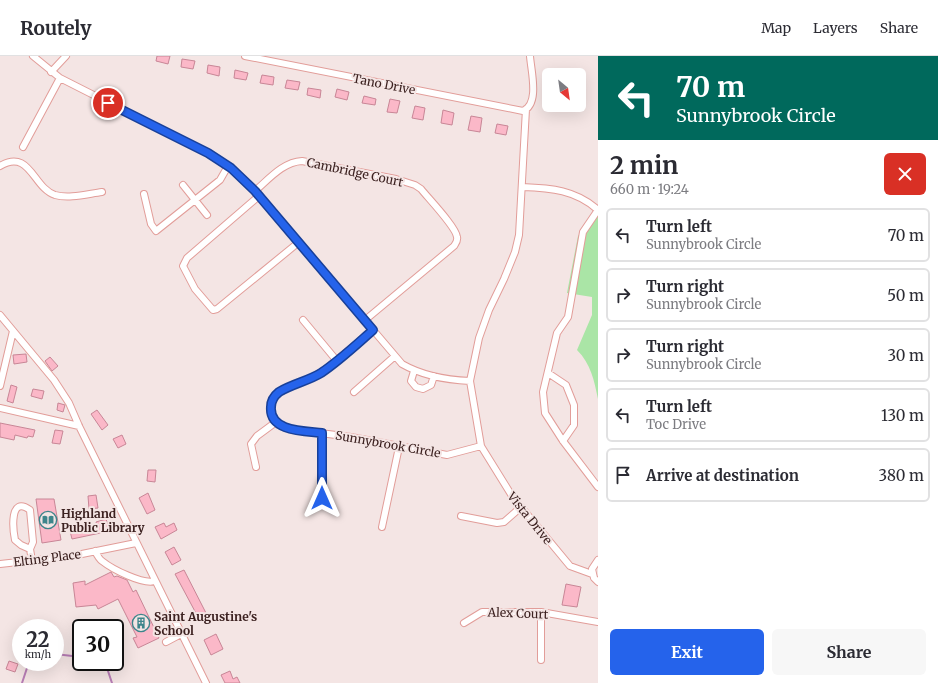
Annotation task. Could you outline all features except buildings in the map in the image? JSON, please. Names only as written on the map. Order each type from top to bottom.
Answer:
[{"type":"street","points":[[33,56],[60,78],[202,149],[228,166],[257,193],[395,356],[414,371],[434,376],[470,381]]},
{"type":"street","points":[[51,72],[66,56]]},
{"type":"street","name":"Tano Drive","points":[[245,56],[524,110]]},
{"type":"street","name":"Vista Drive","points":[[530,56],[532,97],[531,104],[524,110],[519,234],[515,252],[489,310],[479,338],[470,381],[474,416],[481,446],[520,508],[570,566],[592,574]]},
{"type":"street","points":[[23,147],[60,78]]},
{"type":"street","points":[[0,166],[13,161],[19,162],[26,166],[46,191],[56,195],[102,192]]},
{"type":"street","name":"Cambridge Court","points":[[257,193],[281,169],[291,163],[302,161],[396,180],[415,185],[420,189],[452,228],[457,236],[457,241],[454,246],[364,321]]},
{"type":"street","points":[[144,194],[151,224],[156,231],[220,180],[228,166]]},
{"type":"street","points":[[183,185],[207,215]]},
{"type":"street","points":[[522,187],[543,188],[569,192],[589,202],[598,210],[583,232],[568,317],[557,334],[551,352],[543,392],[546,413],[562,441],[598,487]]},
{"type":"street","points":[[257,193],[187,258],[183,266],[195,289],[213,310],[217,309],[299,242]]},
{"type":"street","points":[[0,315],[58,386],[69,403],[206,683]]},
{"type":"street","points":[[303,320],[337,361]]},
{"type":"street","points":[[256,467],[251,444],[257,436],[276,422],[270,410],[271,402],[276,395],[285,389],[315,376],[337,361],[373,330]]},
{"type":"street","points":[[0,386],[13,331]]},
{"type":"street","points":[[354,392],[395,356]]},
{"type":"street","points":[[414,371],[411,381],[416,387],[423,389],[431,385],[434,376]]},
{"type":"street","points":[[548,373],[566,385],[574,404],[574,425],[562,441]]},
{"type":"street","points":[[0,408],[79,426]]},
{"type":"street","name":"Sunnybrook Circle","points":[[276,422],[290,429],[322,433],[447,455],[481,446]]},
{"type":"street","points":[[322,433],[322,498]]},
{"type":"street","points":[[382,527],[399,446]]},
{"type":"street","points":[[30,549],[21,545],[15,540],[13,515],[15,510],[21,507],[26,507],[30,510],[33,542],[30,549],[32,560]]},
{"type":"street","points":[[461,516],[497,524],[504,522],[520,508]]},
{"type":"street","name":"Elting Place","points":[[0,564],[95,551],[136,542]]},
{"type":"street","name":"Elting Place","points":[[95,551],[102,562],[146,582],[155,581]]},
{"type":"street","points":[[598,560],[594,565],[592,574],[598,582]]},
{"type":"street","name":"Alex Court","points":[[464,623],[482,612],[541,612],[598,622]]},
{"type":"street","points":[[541,612],[541,660]]},
{"type":"street","points":[[166,642],[181,634]]},
{"type":"green space","points":[[598,212],[598,399],[589,367],[582,355],[577,350],[592,315],[592,297],[567,293],[578,236]]},
{"type":"waterway","points":[[64,655],[72,656]]},
{"type":"waterway","points":[[22,683],[26,671]]},
{"type":"waterway","points":[[108,671],[112,683]]},
{"type":"place","name":"Highland Public Library","points":[[48,520]]},
{"type":"place","name":"Saint Augustine's School","points":[[141,623]]},
{"type":"route","points":[[108,103],[208,153],[231,168],[255,191],[373,330],[326,369],[315,376],[285,389],[276,395],[271,402],[270,410],[273,418],[278,424],[290,429],[322,433],[322,498]]}]
